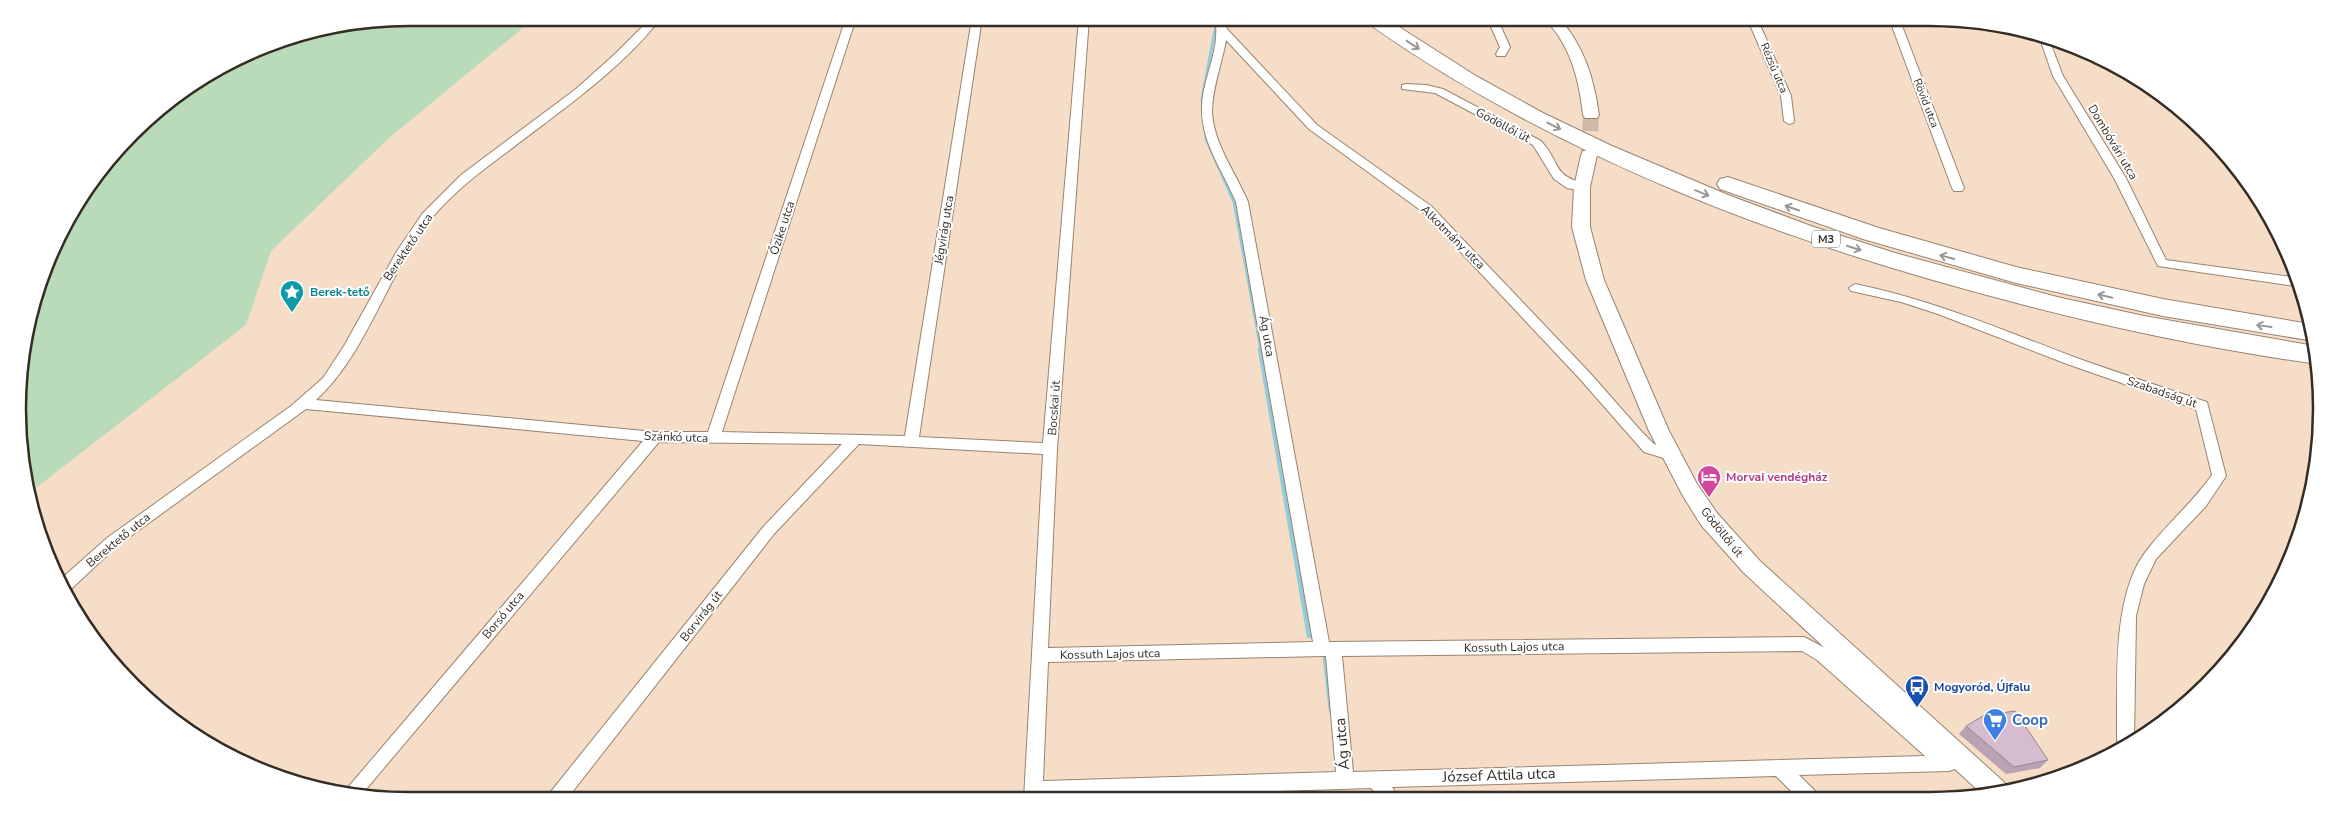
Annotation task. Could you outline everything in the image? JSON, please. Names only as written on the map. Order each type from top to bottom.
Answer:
[{"type":"highway","name":"M3","points":[[1385,26],[1461,76],[1534,116],[1674,182],[1771,220],[1932,272],[2063,307],[2197,336],[2308,353]]},
{"type":"highway","name":"M3","points":[[1414,26],[1474,64],[1596,129],[1696,172],[1806,212],[1943,256],[2048,283],[2187,313],[2305,333]]},
{"type":"main road","points":[[1560,26],[1582,64],[1588,89],[1591,115]]},
{"type":"main road","name":"Gödöllői út","points":[[1589,155],[1582,186],[1581,227],[1595,280],[1670,456],[1709,518],[1752,567],[1955,763],[1989,787]]},
{"type":"street","name":"Berektető utca","points":[[68,581],[112,542],[303,404],[328,381],[349,349],[398,258],[427,216],[465,178],[580,91],[619,56],[648,26]]},
{"type":"street","name":"Őzike utca","points":[[713,438],[848,26]]},
{"type":"street","name":"Jégvirág utca","points":[[911,442],[976,26]]},
{"type":"street","name":"Bocskai út","points":[[1033,792],[1050,448],[1083,26]]},
{"type":"street","name":"Ág utca","points":[[1222,26],[1211,80],[1207,117],[1219,153],[1242,202],[1327,649],[1345,780]]},
{"type":"street","name":"Alkotmány utca","points":[[1224,26],[1313,127],[1426,208],[1580,370],[1636,435],[1649,448],[1670,456]]},
{"type":"street","points":[[1496,26],[1505,47],[1501,54]]},
{"type":"street","name":"Rézsű utca","points":[[1755,26],[1786,96],[1789,121]]},
{"type":"street","name":"Rövid utca","points":[[1897,26],[1958,188]]},
{"type":"street","name":"Dombóvári utca","points":[[2046,45],[2058,76],[2120,178],[2162,264]]},
{"type":"street","name":"Gödöllői út","points":[[1406,87],[1439,91],[1537,143],[1544,149],[1560,180],[1567,186],[1582,186]]},
{"type":"street","points":[[2162,264],[2290,282]]},
{"type":"street","name":"Szabadság út","points":[[1855,288],[1902,298],[1943,311],[2072,360],[2202,406],[2219,476],[2201,502],[2151,555],[2136,584],[2128,616],[2125,738]]},
{"type":"street","name":"Szánkó utca","points":[[303,404],[655,437],[856,439],[1050,448]]},
{"type":"street","name":"Borsó utca","points":[[357,788],[655,437]]},
{"type":"street","name":"Borvirág út","points":[[561,792],[769,530],[856,439]]},
{"type":"street","name":"Kossuth Lajos utca","points":[[1040,655],[1327,649],[1804,644],[1823,655],[1955,763]]},
{"type":"street","name":"József Attila utca","points":[[1078,792],[1375,778],[1955,763]]},
{"type":"street","points":[[1780,768],[1803,792]]},
{"type":"street","points":[[1375,778],[1386,792]]},
{"type":"green space","points":[[525,26],[389,138],[271,251],[246,325],[35,489],[27,434],[26,409],[30,359],[39,310],[55,263],[78,218],[105,176],[138,138],[176,105],[218,78],[263,55],[310,39],[384,27]]},
{"type":"building","name":"Coop","points":[[2015,711],[2048,760],[2014,767],[1966,726],[1983,716]]},
{"type":"waterway","points":[[1203,109],[1202,99],[1216,26]]},
{"type":"waterway","points":[[1205,128],[1206,139],[1234,202],[1261,350]]},
{"type":"waterway","points":[[1260,349],[1309,636]]},
{"type":"waterway","points":[[1325,658],[1331,711]]},
{"type":"tunnel","points":[[1589,155],[1591,115]]},
{"type":"place","name":"Berek-tető","points":[[292,313]]},
{"type":"place","name":"Morvai vendégház","points":[[1709,498]]},
{"type":"place","name":"Mogyoród, Újfalu","points":[[1917,708]]},
{"type":"place","name":"Coop","points":[[1995,741]]}]
